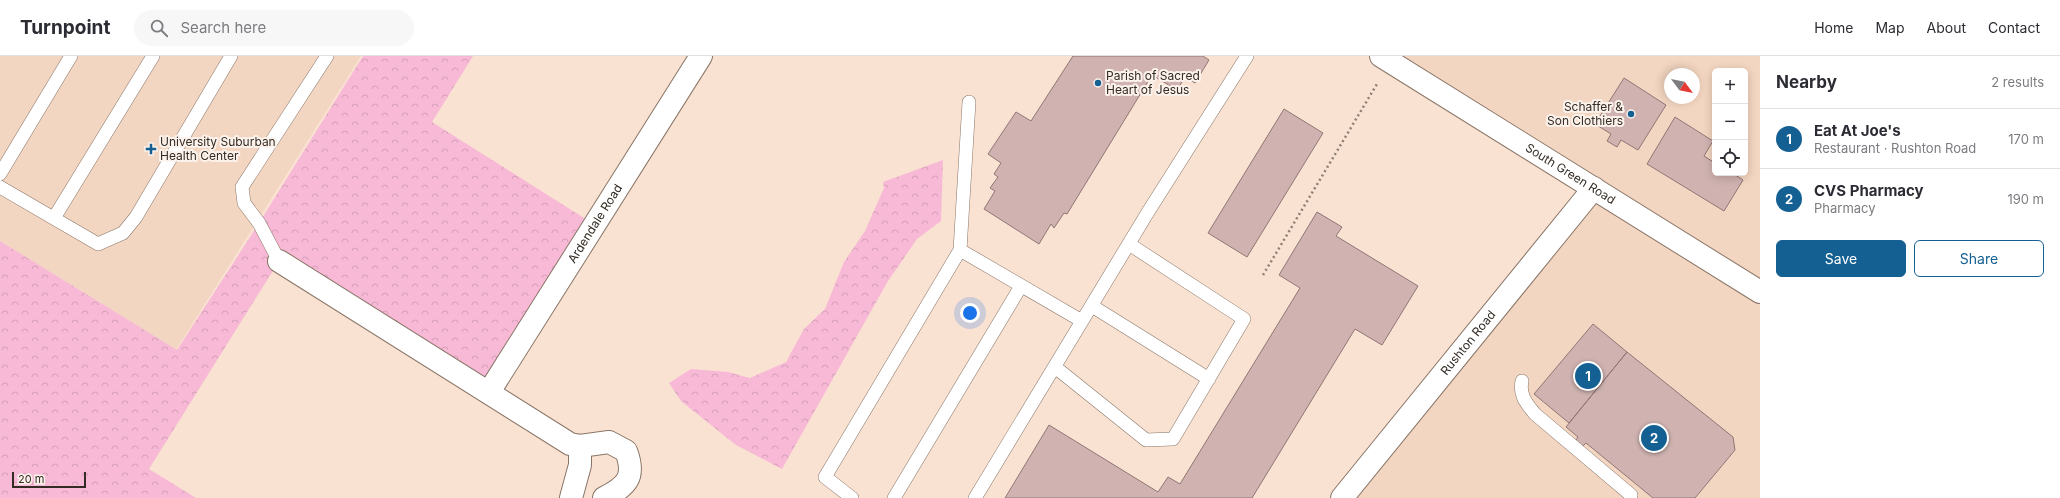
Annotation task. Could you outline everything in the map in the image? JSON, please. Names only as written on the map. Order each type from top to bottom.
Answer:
[{"type":"street","name":"Ardendale Road","points":[[489,392],[701,56]]},
{"type":"street","name":"South Green Road","points":[[1381,56],[1760,292]]},
{"type":"street","name":"Rushton Road","points":[[1342,498],[1594,188]]},
{"type":"street","points":[[279,261],[570,444],[580,446],[609,442],[626,451],[631,465],[629,478],[618,491],[604,498]]},
{"type":"street","points":[[571,498],[580,465],[580,446]]},
{"type":"lane","points":[[0,174],[71,56]]},
{"type":"lane","points":[[54,218],[153,56]]},
{"type":"lane","points":[[0,187],[98,244],[123,233],[136,217],[231,56]]},
{"type":"lane","points":[[279,261],[259,223],[244,203],[242,187],[327,56]]},
{"type":"lane","points":[[975,498],[1129,244],[1247,56]]},
{"type":"lane","points":[[852,498],[825,478],[960,250],[969,102]]},
{"type":"lane","points":[[1055,367],[1146,440],[1173,439],[1244,319],[1129,244]]},
{"type":"lane","points":[[960,250],[1082,321]]},
{"type":"lane","points":[[894,498],[1021,286]]},
{"type":"lane","points":[[1092,306],[1209,379]]},
{"type":"lane","points":[[1522,381],[1520,391],[1525,401],[1535,414],[1631,495]]},
{"type":"path","points":[[1263,275],[1377,84]]},
{"type":"shaded area","name":"University Suburban Health Center","points":[[0,56],[361,56],[176,350],[0,241]]},
{"type":"shaded area","points":[[1382,56],[1760,56],[1760,498],[1342,498],[1594,189]]},
{"type":"green space","points":[[363,56],[473,56],[432,122],[595,225],[489,392],[279,261],[149,469],[196,498],[0,498],[0,241],[177,350],[259,223]]},
{"type":"green space","points":[[943,160],[941,221],[917,239],[888,281],[782,469],[736,445],[681,401],[669,383],[691,369],[728,372],[750,378],[786,362],[804,329],[825,309],[844,262],[865,231],[884,188],[883,182]]},
{"type":"building","points":[[1073,56],[1203,56],[1209,60],[1195,83],[1185,77],[1177,90],[1152,75],[1067,214],[1064,213],[1054,228],[1051,224],[1039,244],[984,209],[995,191],[990,188],[998,177],[994,174],[1001,163],[988,154],[1016,112],[1031,121]]},
{"type":"building","name":"Schaffer & Son Clothiers","points":[[1624,78],[1666,105],[1638,150],[1621,140],[1617,147],[1607,141],[1611,134],[1595,124]]},
{"type":"building","points":[[1284,109],[1323,133],[1247,257],[1208,233]]},
{"type":"building","points":[[1675,117],[1712,140],[1704,156],[1712,161],[1712,176],[1737,176],[1743,180],[1724,211],[1647,164]]},
{"type":"building","points":[[1317,212],[1342,227],[1336,236],[1418,286],[1382,345],[1355,329],[1252,498],[1005,498],[1049,425],[1158,492],[1168,477],[1180,484],[1300,288],[1279,275]]},
{"type":"building","points":[[1593,324],[1627,352],[1569,423],[1534,394]]},
{"type":"building","points":[[1627,352],[1733,437],[1735,450],[1695,498],[1653,498],[1586,443],[1582,447],[1575,441],[1578,437],[1566,427]]},
{"type":"place","name":"Parish of Sacred Heart of Jesus","points":[[1098,83]]},
{"type":"place","name":"Schaffer & Son Clothiers","points":[[1631,114]]},
{"type":"place","name":"University Suburban Health Center","points":[[151,149]]},
{"type":"place","name":"Eat At Joe's","points":[[1588,376]]},
{"type":"place","name":"CVS Pharmacy","points":[[1654,438]]}]
